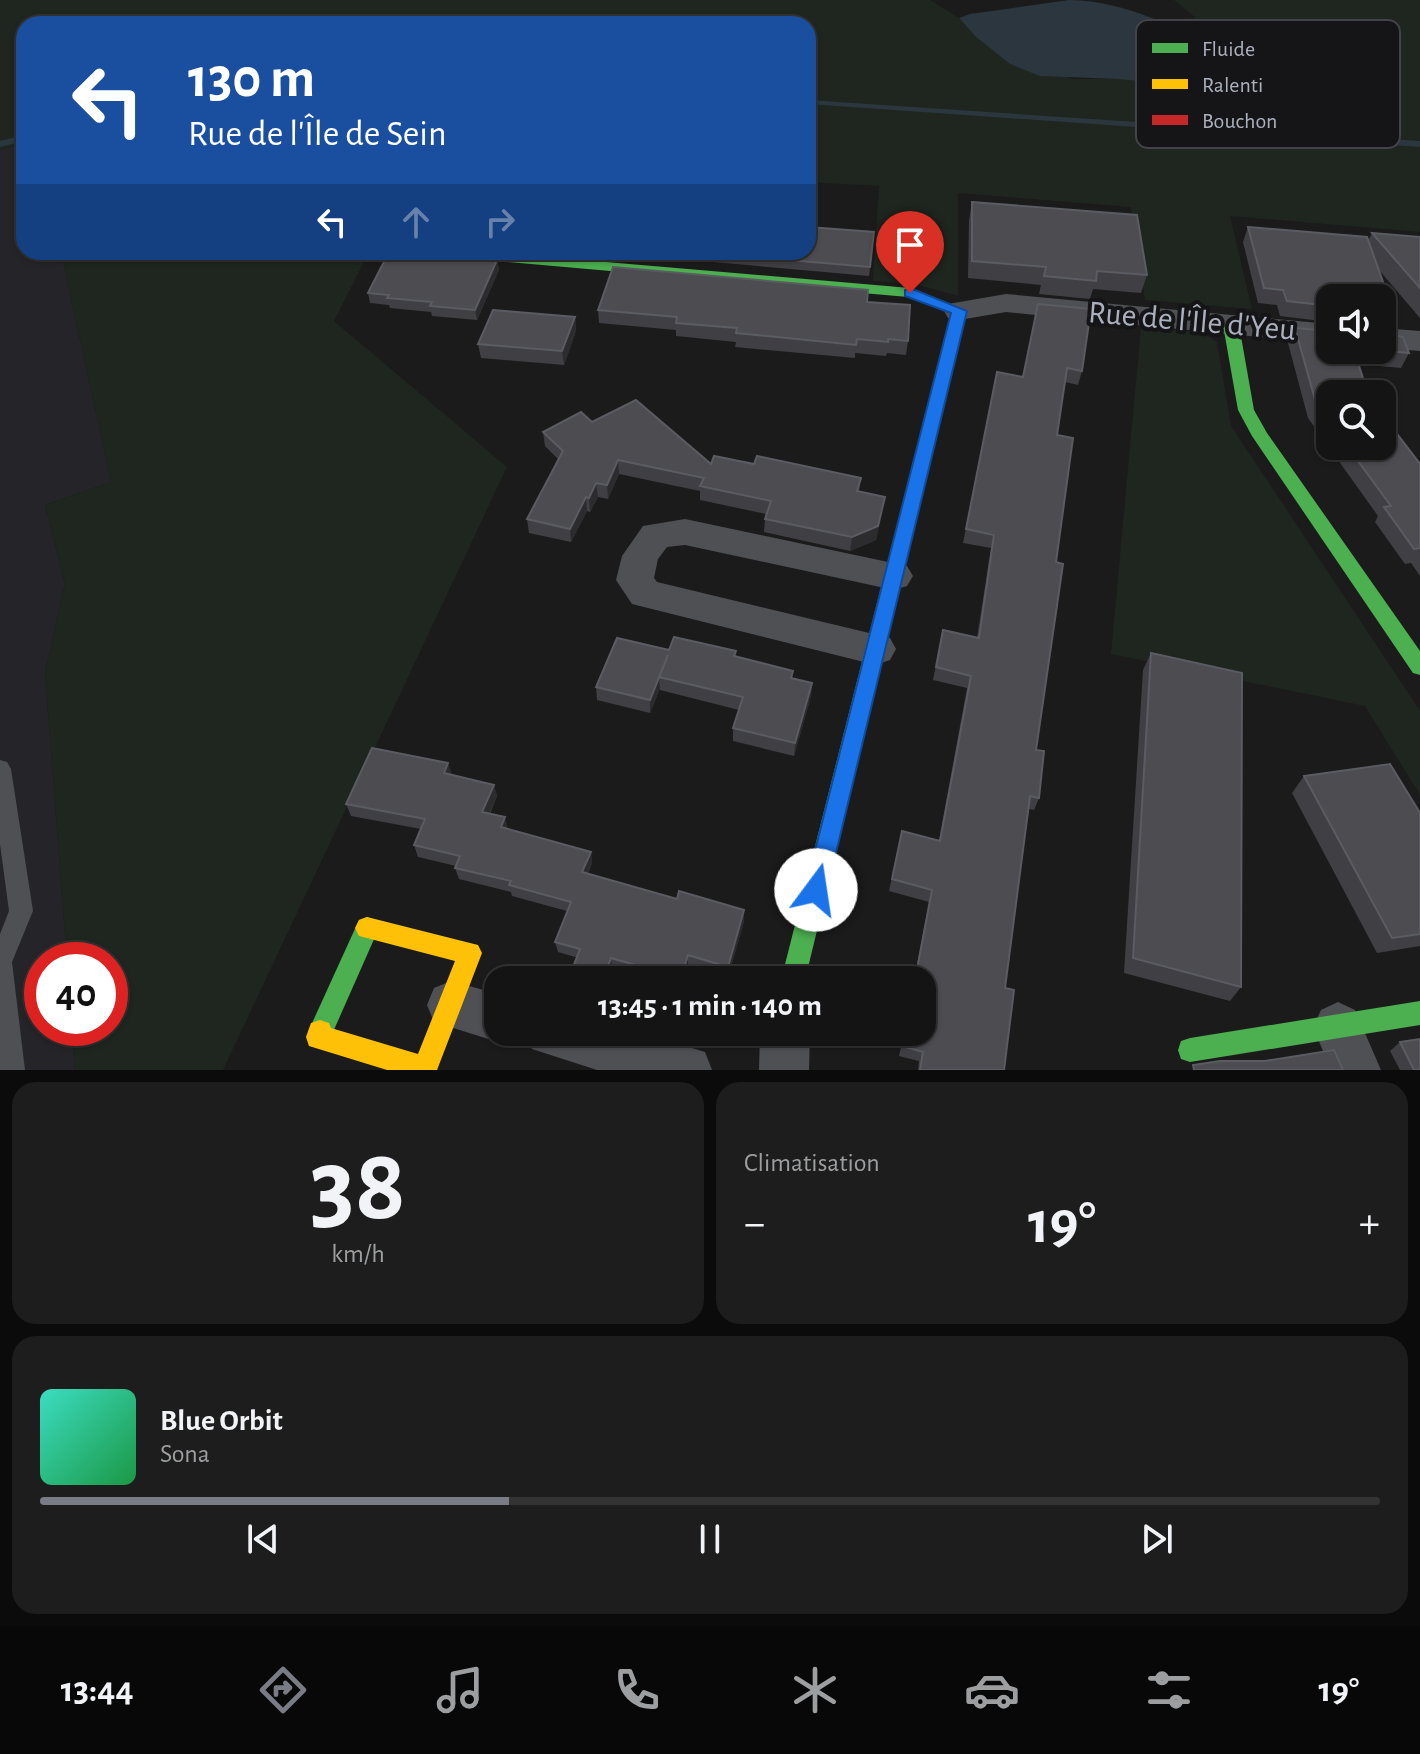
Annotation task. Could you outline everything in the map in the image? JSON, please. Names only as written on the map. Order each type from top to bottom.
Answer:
[{"type":"street","points":[[532,260],[910,293],[959,311],[797,966]]},
{"type":"street","name":"Rue de l'Île d'Yeu","points":[[959,311],[1006,303],[1316,333]]},
{"type":"street","points":[[1231,325],[1246,410],[1260,436],[1420,667]]},
{"type":"street","points":[[1396,339],[1420,341]]},
{"type":"street","points":[[876,649],[645,594],[635,580],[640,556],[656,535],[685,532],[894,576]]},
{"type":"street","points":[[367,928],[470,953],[451,1005],[425,1069],[318,1037],[367,928]]},
{"type":"street","points":[[451,1005],[484,1014]]},
{"type":"street","points":[[1190,1050],[1347,1048],[1420,1013]]},
{"type":"street","points":[[600,1046],[687,1070]]},
{"type":"street","points":[[784,1070],[785,1046]]},
{"type":"lane","points":[[0,769],[21,911],[0,962],[12,1070]]},
{"type":"shaded area","points":[[0,0],[930,0],[959,18],[975,36],[1072,79],[1119,79],[1136,73],[1136,148],[1400,148],[1400,20],[1156,20],[1196,18],[1174,0],[1420,0],[1420,232],[1230,216],[1252,309],[1145,300],[1131,207],[958,193],[958,296],[915,284],[873,281],[879,186],[816,182],[816,16],[16,16],[16,145],[0,150]]},
{"type":"shaded area","points":[[1069,0],[1116,6],[1156,20],[1136,20],[1136,81],[1040,76],[1010,64],[975,36],[959,18]]},
{"type":"shaded area","points":[[16,145],[16,260],[63,260],[111,482],[45,505],[65,584],[45,672],[66,942],[24,942],[24,1046],[73,1046],[75,1070],[0,1070],[0,150]]},
{"type":"shaded area","points":[[63,260],[365,260],[334,321],[507,467],[223,1070],[75,1070],[73,1046],[128,1046],[128,942],[66,942],[45,672],[65,584],[45,505],[111,482]]},
{"type":"shaded area","points":[[1141,327],[1202,332],[1217,342],[1231,426],[1420,711],[1420,795],[1365,706],[1111,654]]},
{"type":"building","points":[[972,202],[1137,215],[1147,275],[1097,271],[1096,281],[1044,276],[1046,267],[972,261]]},
{"type":"building","points":[[1248,227],[1367,237],[1384,284],[1316,284],[1316,304],[1287,301],[1283,290],[1264,288]]},
{"type":"building","points":[[816,228],[874,232],[870,267],[788,260],[816,260]]},
{"type":"building","points":[[1372,233],[1420,237],[1420,288]]},
{"type":"building","points":[[385,260],[497,260],[475,310],[430,306],[432,302],[368,293]]},
{"type":"building","points":[[613,267],[868,290],[867,302],[910,305],[908,341],[857,339],[856,345],[736,333],[737,328],[676,323],[677,317],[598,310]]},
{"type":"building","points":[[1038,304],[1091,309],[1082,371],[1067,368],[1057,435],[1073,438],[1056,562],[1063,564],[1036,750],[1044,751],[1039,798],[1030,796],[1005,988],[1014,990],[1004,1070],[920,1070],[923,1052],[902,1046],[936,1046],[936,966],[918,966],[932,890],[892,879],[902,831],[940,841],[971,676],[936,667],[943,630],[979,638],[994,535],[966,529],[997,372],[1023,377]]},
{"type":"building","points":[[493,310],[575,317],[562,351],[478,344]]},
{"type":"building","points":[[1295,328],[1316,330],[1316,364],[1358,364],[1364,380],[1316,380],[1316,403]]},
{"type":"building","points":[[1396,335],[1403,337],[1409,353],[1396,352]]},
{"type":"building","points":[[636,400],[711,464],[714,456],[754,464],[757,456],[861,478],[857,491],[885,497],[878,526],[852,537],[765,519],[771,501],[700,486],[704,478],[618,460],[607,485],[596,483],[570,529],[527,519],[563,451],[543,432],[581,412],[592,422]]},
{"type":"building","points":[[1396,432],[1420,464],[1420,548],[1414,549],[1384,507],[1391,506],[1357,460],[1396,460]]},
{"type":"building","points":[[674,637],[736,651],[734,656],[793,671],[791,678],[812,683],[795,743],[733,728],[743,697],[659,677],[650,700],[596,687],[617,638],[669,650]]},
{"type":"building","points":[[1151,653],[1242,673],[1241,987],[1133,958]]},
{"type":"building","points":[[372,748],[448,763],[444,773],[494,785],[482,812],[505,817],[501,827],[591,852],[582,872],[677,899],[679,891],[744,910],[728,966],[688,955],[685,966],[639,966],[611,958],[608,966],[573,966],[580,949],[555,942],[571,902],[509,885],[511,881],[455,868],[460,856],[414,845],[425,819],[346,804]]},
{"type":"building","points":[[1390,764],[1420,813],[1420,934],[1392,938],[1304,776]]},
{"type":"building","points":[[1420,1039],[1420,1070],[1414,1070],[1400,1042]]},
{"type":"building","points":[[1334,1050],[1343,1070],[1194,1070],[1193,1065],[1220,1061],[1265,1061]]},
{"type":"waterway","points":[[816,103],[1136,125]]},
{"type":"waterway","points":[[0,144],[16,140]]},
{"type":"waterway","points":[[1400,143],[1420,144]]},
{"type":"traffic: fast","points":[[532,260],[910,293],[959,311],[948,356]]},
{"type":"traffic: fast","points":[[1231,325],[1246,410],[1260,436],[1420,667]]},
{"type":"traffic: fast","points":[[796,966],[877,642]]},
{"type":"traffic: fast","points":[[320,1032],[367,928]]},
{"type":"traffic: fast","points":[[1190,1050],[1420,1013]]},
{"type":"traffic: slow","points":[[320,1032],[318,1037],[425,1069],[470,953],[367,928]]},
{"type":"traffic: jam","points":[[877,642],[948,356]]},
{"type":"route","points":[[816,890],[959,311],[910,293]]}]
